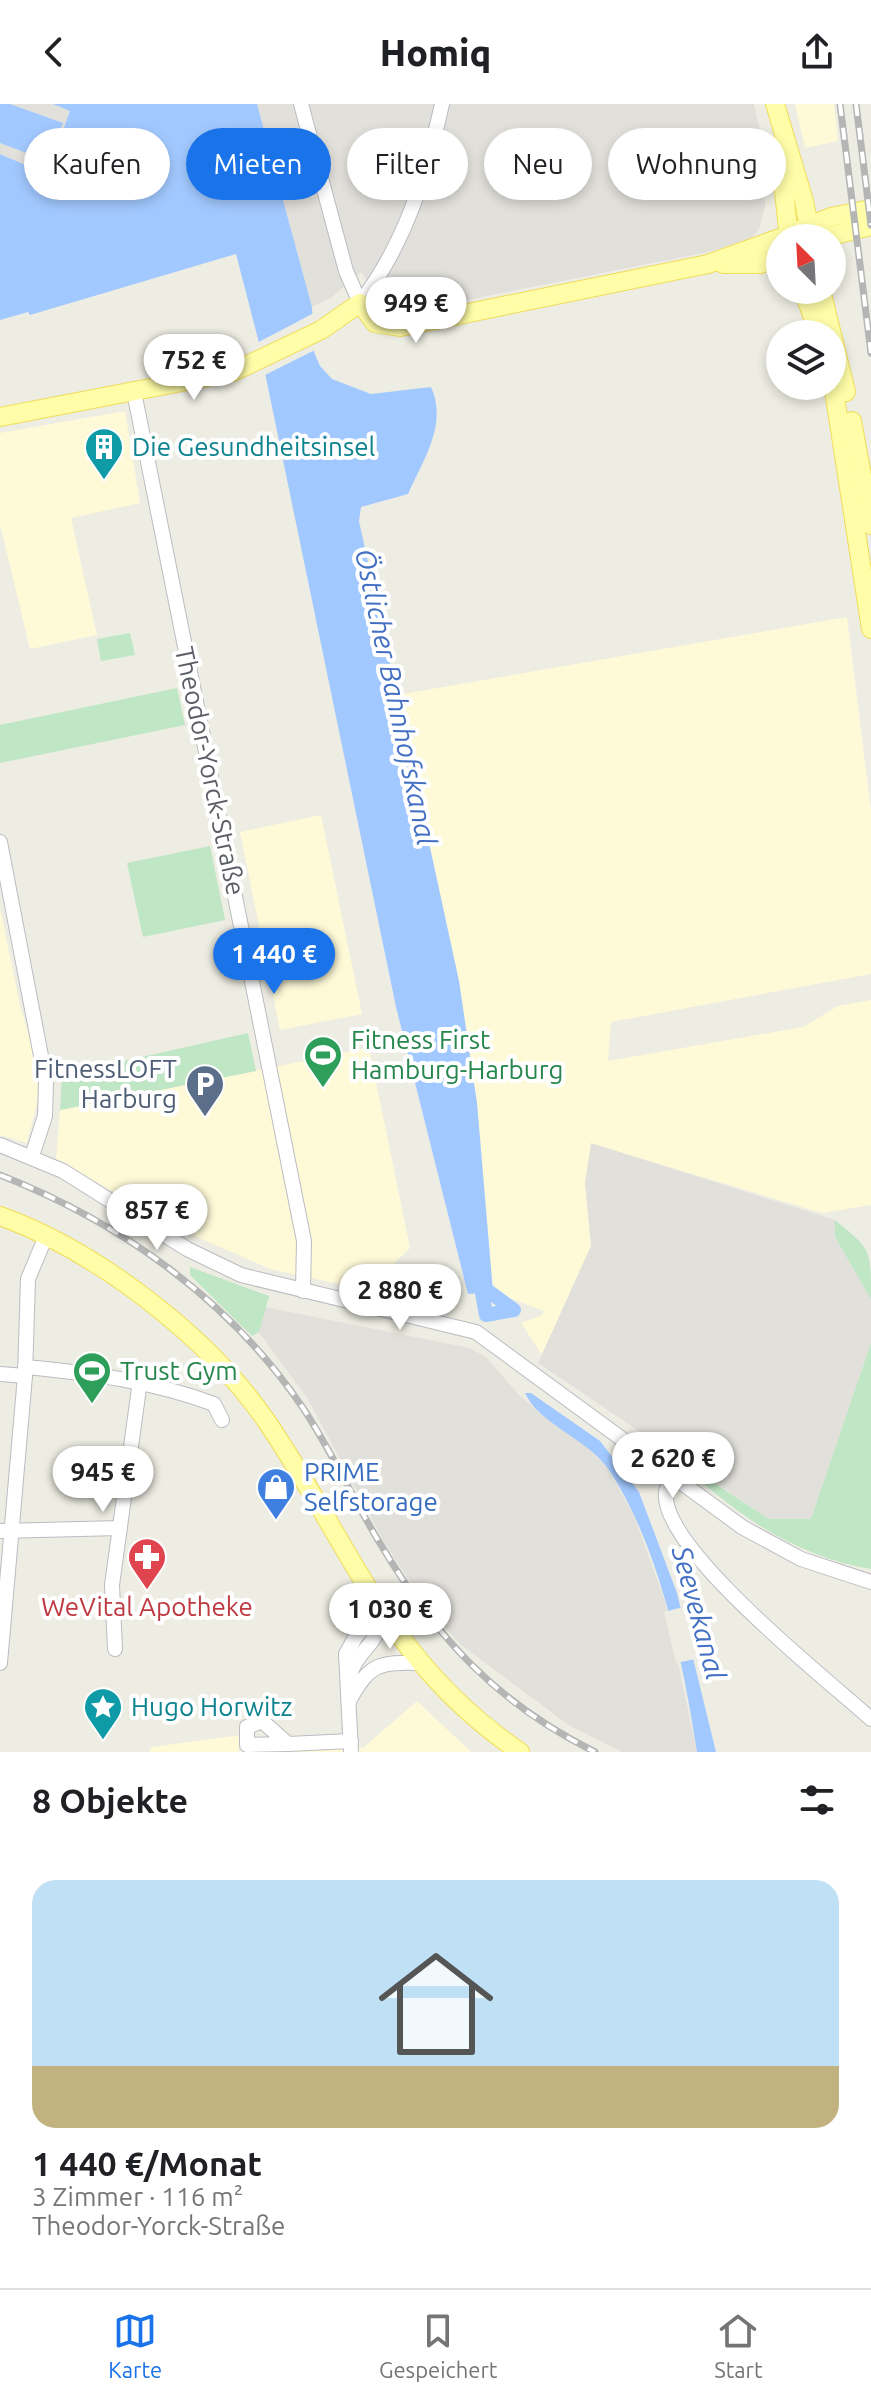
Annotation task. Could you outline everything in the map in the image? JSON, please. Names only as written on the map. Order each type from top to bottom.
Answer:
[{"type":"main road","points":[[775,104],[810,224]]},
{"type":"main road","points":[[780,127],[784,224]]},
{"type":"main road","points":[[836,224],[871,209]]},
{"type":"main road","points":[[846,229],[871,226]]},
{"type":"main road","points":[[0,417],[210,378],[256,362],[321,330],[360,303],[375,323],[400,327],[708,264],[766,244]]},
{"type":"main road","points":[[708,264],[766,262]]},
{"type":"main road","points":[[824,304],[856,436],[871,525]]},
{"type":"main road","points":[[835,400],[871,629]]},
{"type":"main road","points":[[0,1216],[46,1236],[150,1303],[238,1385],[278,1439],[381,1612],[420,1663],[477,1722],[520,1752]]},
{"type":"street","points":[[301,104],[350,282],[360,303],[388,263],[413,207],[429,162],[442,104]]},
{"type":"street","name":"Theodor-Yorck-Straße","points":[[134,392],[299,1212],[305,1262],[303,1291]]},
{"type":"street","points":[[0,842],[46,1082],[45,1116],[32,1156]]},
{"type":"street","points":[[0,1145],[63,1171],[211,1262],[262,1282],[476,1332],[674,1477],[774,1545],[827,1569],[871,1582]]},
{"type":"street","points":[[0,1663],[6,1530],[25,1372],[28,1279],[46,1236]]},
{"type":"street","points":[[0,1374],[25,1372],[140,1381],[214,1404],[222,1420]]},
{"type":"street","points":[[115,1649],[112,1585],[140,1381]]},
{"type":"street","points":[[674,1477],[665,1490],[666,1499],[673,1517],[703,1566],[871,1719]]},
{"type":"street","points":[[6,1530],[120,1528]]},
{"type":"street","points":[[288,1744],[351,1746],[349,1685],[353,1665],[378,1633],[381,1612]]},
{"type":"street","points":[[349,1701],[366,1674],[376,1666],[390,1662],[420,1663]]},
{"type":"shaded area","points":[[0,104],[53,104],[70,111],[64,128],[24,128],[24,164],[0,154]]},
{"type":"shaded area","points":[[257,104],[754,104],[760,128],[608,128],[608,200],[765,200],[765,205],[759,229],[751,238],[708,252],[392,315],[361,272],[331,298],[312,307],[283,200],[331,200],[331,128],[264,128]]},
{"type":"shaded area","points":[[795,104],[834,104],[838,141],[805,148]]},
{"type":"shaded area","points":[[125,411],[140,503],[71,518],[97,635],[30,649],[0,524],[0,433]]},
{"type":"shaded area","points":[[847,617],[871,811],[871,974],[611,1022],[608,1061],[803,1027],[838,1006],[871,1000],[871,1205],[822,1213],[592,1144],[585,1183],[591,1246],[542,1355],[521,1323],[542,1315],[544,1311],[493,1292],[477,1103],[459,981],[397,695]]},
{"type":"shaded area","points":[[321,815],[362,1014],[280,1030],[240,832]]},
{"type":"shaded area","points":[[0,908],[20,1005],[38,1066],[39,1095],[27,1143],[0,1135]]},
{"type":"shaded area","points":[[369,1048],[410,1248],[367,1290],[270,1269],[179,1229],[56,1159],[60,1110]]},
{"type":"shaded area","points":[[591,1143],[835,1220],[835,1237],[871,1299],[871,1343],[811,1519],[769,1519],[538,1363],[591,1246],[585,1183]]},
{"type":"shaded area","points":[[265,1307],[470,1348],[487,1358],[520,1396],[556,1426],[573,1434],[605,1464],[634,1516],[665,1601],[697,1752],[623,1752],[570,1726],[459,1643],[425,1604],[385,1544],[309,1401],[259,1332]]},
{"type":"shaded area","points":[[417,1701],[471,1752],[149,1752],[152,1747],[241,1735],[238,1751],[363,1748]]},
{"type":"green space","points":[[130,633],[135,655],[101,661],[97,639]]},
{"type":"green space","points":[[177,688],[185,725],[0,763],[0,725]]},
{"type":"green space","points":[[210,846],[225,920],[143,937],[127,863]]},
{"type":"green space","points":[[248,1033],[256,1071],[60,1110],[62,1075]]},
{"type":"green space","points":[[835,1220],[866,1251],[871,1299],[835,1237]]},
{"type":"green space","points":[[190,1267],[269,1296],[259,1332],[252,1336],[190,1275]]},
{"type":"green space","points":[[871,1343],[871,1569],[817,1554],[766,1529],[720,1497],[678,1459],[769,1519],[811,1519]]},
{"type":"water","points":[[0,104],[10,104],[63,123],[61,128],[24,128],[24,152],[0,143]]},
{"type":"water","name":"Östlicher Bahnhofskanal","points":[[53,104],[257,104],[264,128],[186,128],[186,200],[283,200],[312,307],[314,352],[320,366],[332,379],[371,394],[431,387],[437,415],[432,442],[408,494],[361,507],[359,521],[459,981],[477,1103],[493,1292],[468,1294],[396,1007],[258,339],[236,254],[30,315],[28,312],[0,320],[0,154],[24,164],[24,200],[170,200],[170,128],[64,128],[70,111]]},
{"type":"water","points":[[525,1393],[531,1393],[600,1441],[639,1492],[677,1593],[716,1752],[697,1752],[666,1603],[641,1530],[625,1496],[597,1456],[540,1413]]},
{"type":"pier","points":[[314,313],[317,349],[261,377],[255,344]]},
{"type":"pier","points":[[683,1607],[695,1659],[676,1663],[664,1612]]},
{"type":"waterway","name":"Seevekanal","points":[[479,1276],[486,1315],[514,1310],[480,1285]]},
{"type":"railway","points":[[840,104],[871,353]]},
{"type":"railway","points":[[856,104],[871,225]]},
{"type":"railway","points":[[0,1175],[88,1216],[129,1241],[207,1299],[274,1369],[303,1408],[402,1579],[447,1639],[499,1690],[560,1733],[595,1752]]},
{"type":"place","name":"Die Gesundheitsinsel","points":[[104,481]]},
{"type":"place","name":"Fitness First Hamburg-Harburg","points":[[323,1089]]},
{"type":"place","name":"FitnessLOFT Harburg","points":[[205,1118]]},
{"type":"place","name":"Trust Gym","points":[[92,1405]]},
{"type":"place","name":"PRIME Selfstorage","points":[[276,1521]]},
{"type":"place","name":"WeVital Apotheke","points":[[147,1591]]},
{"type":"place","name":"Hugo Horwitz","points":[[103,1741]]}]
